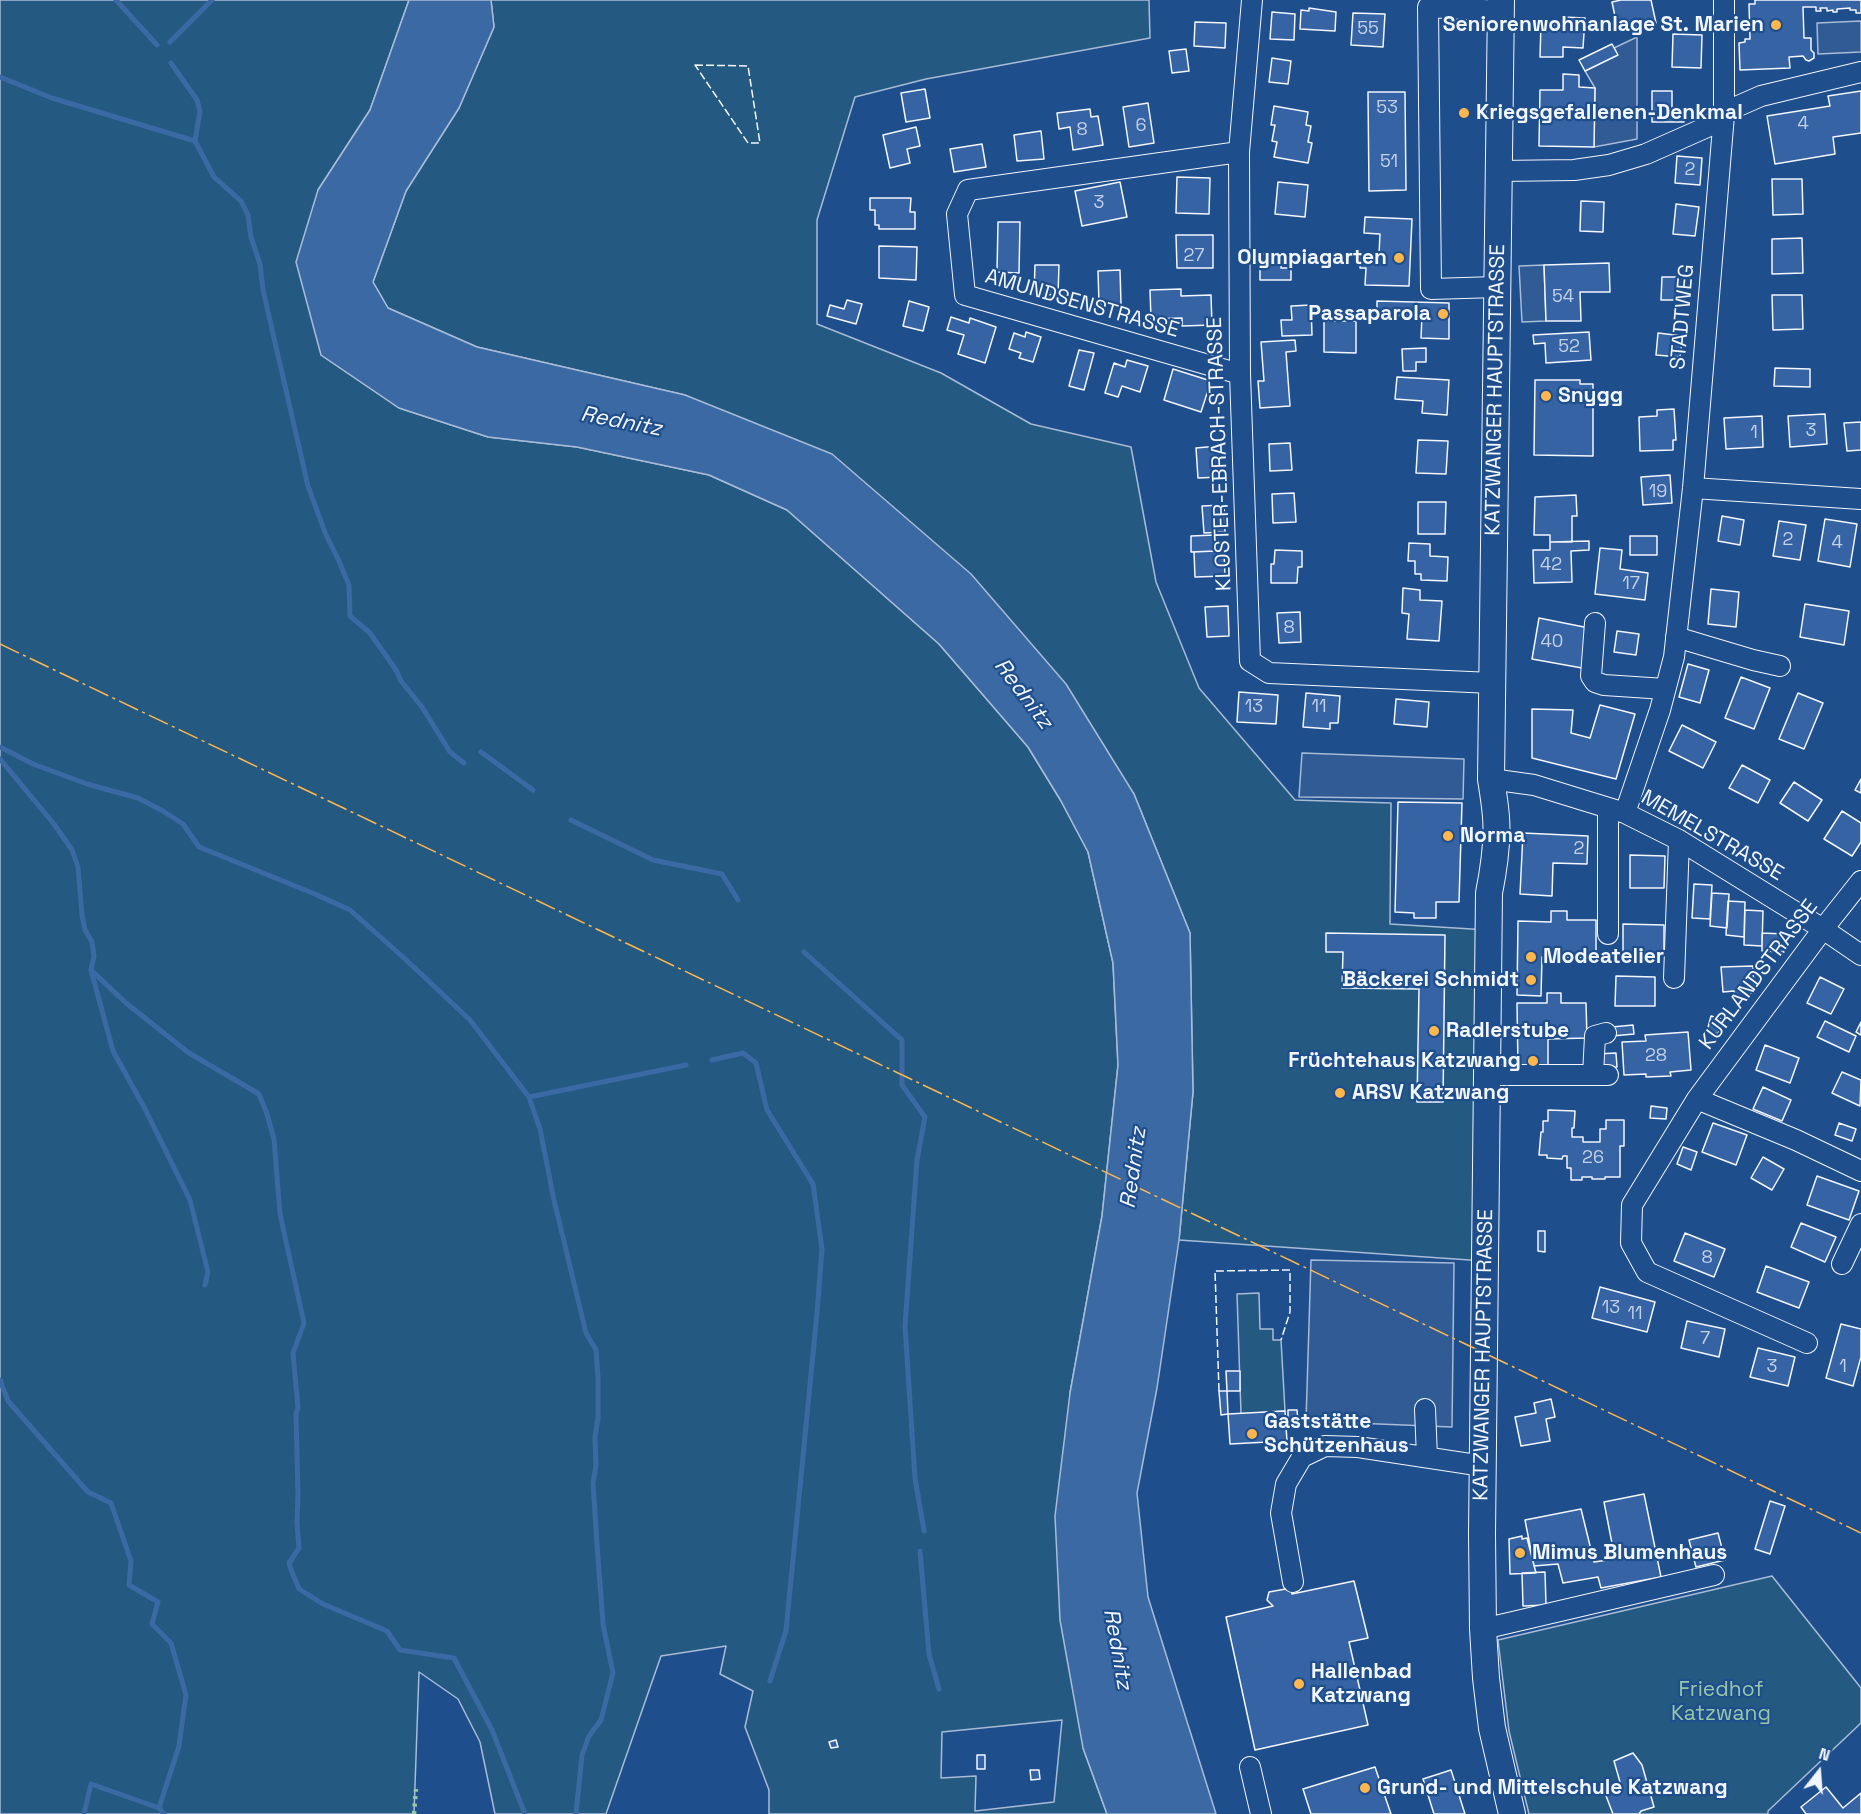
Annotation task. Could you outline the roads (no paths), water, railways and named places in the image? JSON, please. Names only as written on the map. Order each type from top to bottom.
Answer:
[{"type":"main road","name":"KATZWANGER HAUPTSTRASSE","points":[[1501,5],[1491,779],[1482,815],[1481,836],[1482,863],[1490,892],[1483,1629],[1492,1728],[1512,1814]]},
{"type":"street","name":"KLOSTER-EBRACH-STRASSE","points":[[1252,0],[1239,152],[1240,374],[1250,661],[1269,673],[1492,683]]},
{"type":"street","name":"STADTWEG","points":[[1608,934],[1617,810],[1665,689],[1674,657],[1693,488],[1724,115],[1724,0]]},
{"type":"street","points":[[1497,287],[1431,289],[1428,7],[1501,5]]},
{"type":"street","points":[[1499,171],[1574,170],[1609,165],[1646,153],[1707,128],[1736,107],[1761,96],[1861,72]]},
{"type":"street","name":"AMUNDSENSTRASSE","points":[[1239,152],[968,190],[957,214],[965,295],[1240,374]]},
{"type":"street","points":[[1693,488],[1861,499]]},
{"type":"street","points":[[1595,623],[1591,676],[1595,682],[1604,685],[1665,689]]},
{"type":"street","points":[[1676,637],[1780,666]]},
{"type":"street","name":"MEMELSTRASSE","points":[[1491,779],[1534,785],[1617,810],[1679,840],[1823,929],[1861,956]]},
{"type":"street","points":[[1674,978],[1679,840]]},
{"type":"street","name":"KURLANDSTRASSE","points":[[1807,1343],[1647,1272],[1631,1243],[1632,1206],[1697,1099],[1861,881]]},
{"type":"street","points":[[1487,1075],[1600,1075],[1595,1036],[1606,1032]]},
{"type":"street","points":[[1697,1099],[1796,1140],[1861,1171]]},
{"type":"street","points":[[1842,1264],[1861,1224]]},
{"type":"street","points":[[1425,1409],[1427,1456]]},
{"type":"street","points":[[1293,1582],[1281,1513],[1286,1484],[1302,1457],[1325,1446],[1358,1447],[1483,1466]]},
{"type":"street","points":[[1483,1629],[1714,1575]]},
{"type":"street","points":[[1250,1767],[1261,1814]]},
{"type":"water","name":"Rednitz","points":[[409,0],[491,0],[494,27],[459,108],[406,191],[373,282],[388,308],[477,347],[685,395],[832,454],[971,574],[1066,684],[1134,794],[1190,933],[1193,1092],[1179,1240],[1157,1388],[1137,1493],[1148,1597],[1216,1814],[1107,1814],[1083,1748],[1060,1620],[1055,1516],[1070,1393],[1102,1216],[1118,1065],[1113,963],[1088,852],[1061,801],[1028,747],[939,644],[787,510],[709,475],[577,447],[488,437],[399,408],[321,355],[296,262],[318,190],[370,110]]},
{"type":"waterway","points":[[116,0],[157,45]]},
{"type":"waterway","points":[[170,42],[212,0]]},
{"type":"waterway","points":[[171,63],[197,100],[200,111],[195,141],[214,177],[241,201],[248,215],[251,237],[260,264],[263,290],[308,486],[326,535],[349,585],[350,616],[370,633],[401,681],[422,707],[450,752],[464,763]]},
{"type":"waterway","points":[[0,77],[52,98],[195,141]]},
{"type":"waterway","points":[[0,747],[33,764],[87,784],[138,798],[183,824],[199,847],[350,910],[470,1020],[529,1097],[540,1129],[554,1200],[586,1333],[596,1350],[598,1378],[596,1466],[593,1483],[603,1624],[613,1673],[601,1720],[589,1736],[582,1755],[576,1814]]},
{"type":"waterway","points":[[481,752],[533,790]]},
{"type":"waterway","points":[[0,759],[54,824],[72,850],[78,867],[85,930],[92,942],[94,956],[91,970],[113,1051],[144,1107],[190,1200],[208,1272],[205,1285]]},
{"type":"waterway","points":[[571,820],[653,860],[722,874],[738,900]]},
{"type":"waterway","points":[[804,952],[902,1040],[902,1085],[925,1117],[917,1160],[905,1326],[915,1478],[924,1531]]},
{"type":"waterway","points":[[91,970],[126,1003],[189,1053],[259,1094],[267,1114],[274,1139],[280,1214],[304,1323],[293,1353],[298,1408],[296,1414],[299,1548],[289,1563],[299,1589],[323,1604],[387,1631],[400,1650],[454,1658],[492,1730],[525,1814]]},
{"type":"waterway","points":[[712,1060],[743,1053],[756,1063],[767,1110],[813,1184],[822,1249],[786,1631],[770,1681]]},
{"type":"waterway","points":[[529,1097],[686,1065]]},
{"type":"waterway","points":[[0,1380],[8,1401],[88,1492],[111,1503],[131,1561],[129,1585],[158,1602],[152,1624],[171,1643],[186,1695],[179,1746],[159,1808]]},
{"type":"waterway","points":[[920,1551],[929,1654],[939,1689]]},
{"type":"waterway","points":[[84,1814],[91,1784],[159,1808],[164,1814]]},
{"type":"place","name":"Seniorenwohnanlage St. Marien","points":[[1776,25]]},
{"type":"place","name":"Kriegsgefallenen-Denkmal","points":[[1464,113]]},
{"type":"place","name":"Olympiagarten","points":[[1399,258]]},
{"type":"place","name":"Passaparola","points":[[1443,314]]},
{"type":"place","name":"Snygg","points":[[1546,396]]},
{"type":"place","name":"Norma","points":[[1448,836]]},
{"type":"place","name":"Modeatelier","points":[[1531,957]]},
{"type":"place","name":"Bäckerei Schmidt","points":[[1531,980]]},
{"type":"place","name":"Radlerstube","points":[[1434,1031]]},
{"type":"place","name":"Früchtehaus Katzwang","points":[[1533,1061]]},
{"type":"place","name":"ARSV Katzwang","points":[[1340,1093]]},
{"type":"place","name":"Gaststätte Schützenhaus","points":[[1252,1434]]},
{"type":"place","name":"Mimus Blumenhaus","points":[[1520,1553]]},
{"type":"place","name":"Hallenbad Katzwang","points":[[1299,1684]]},
{"type":"place","name":"Grund- und Mittelschule Katzwang","points":[[1365,1788]]},
{"type":"park label","name":"Friedhof Katzwang","points":[[1721,1702]]}]
